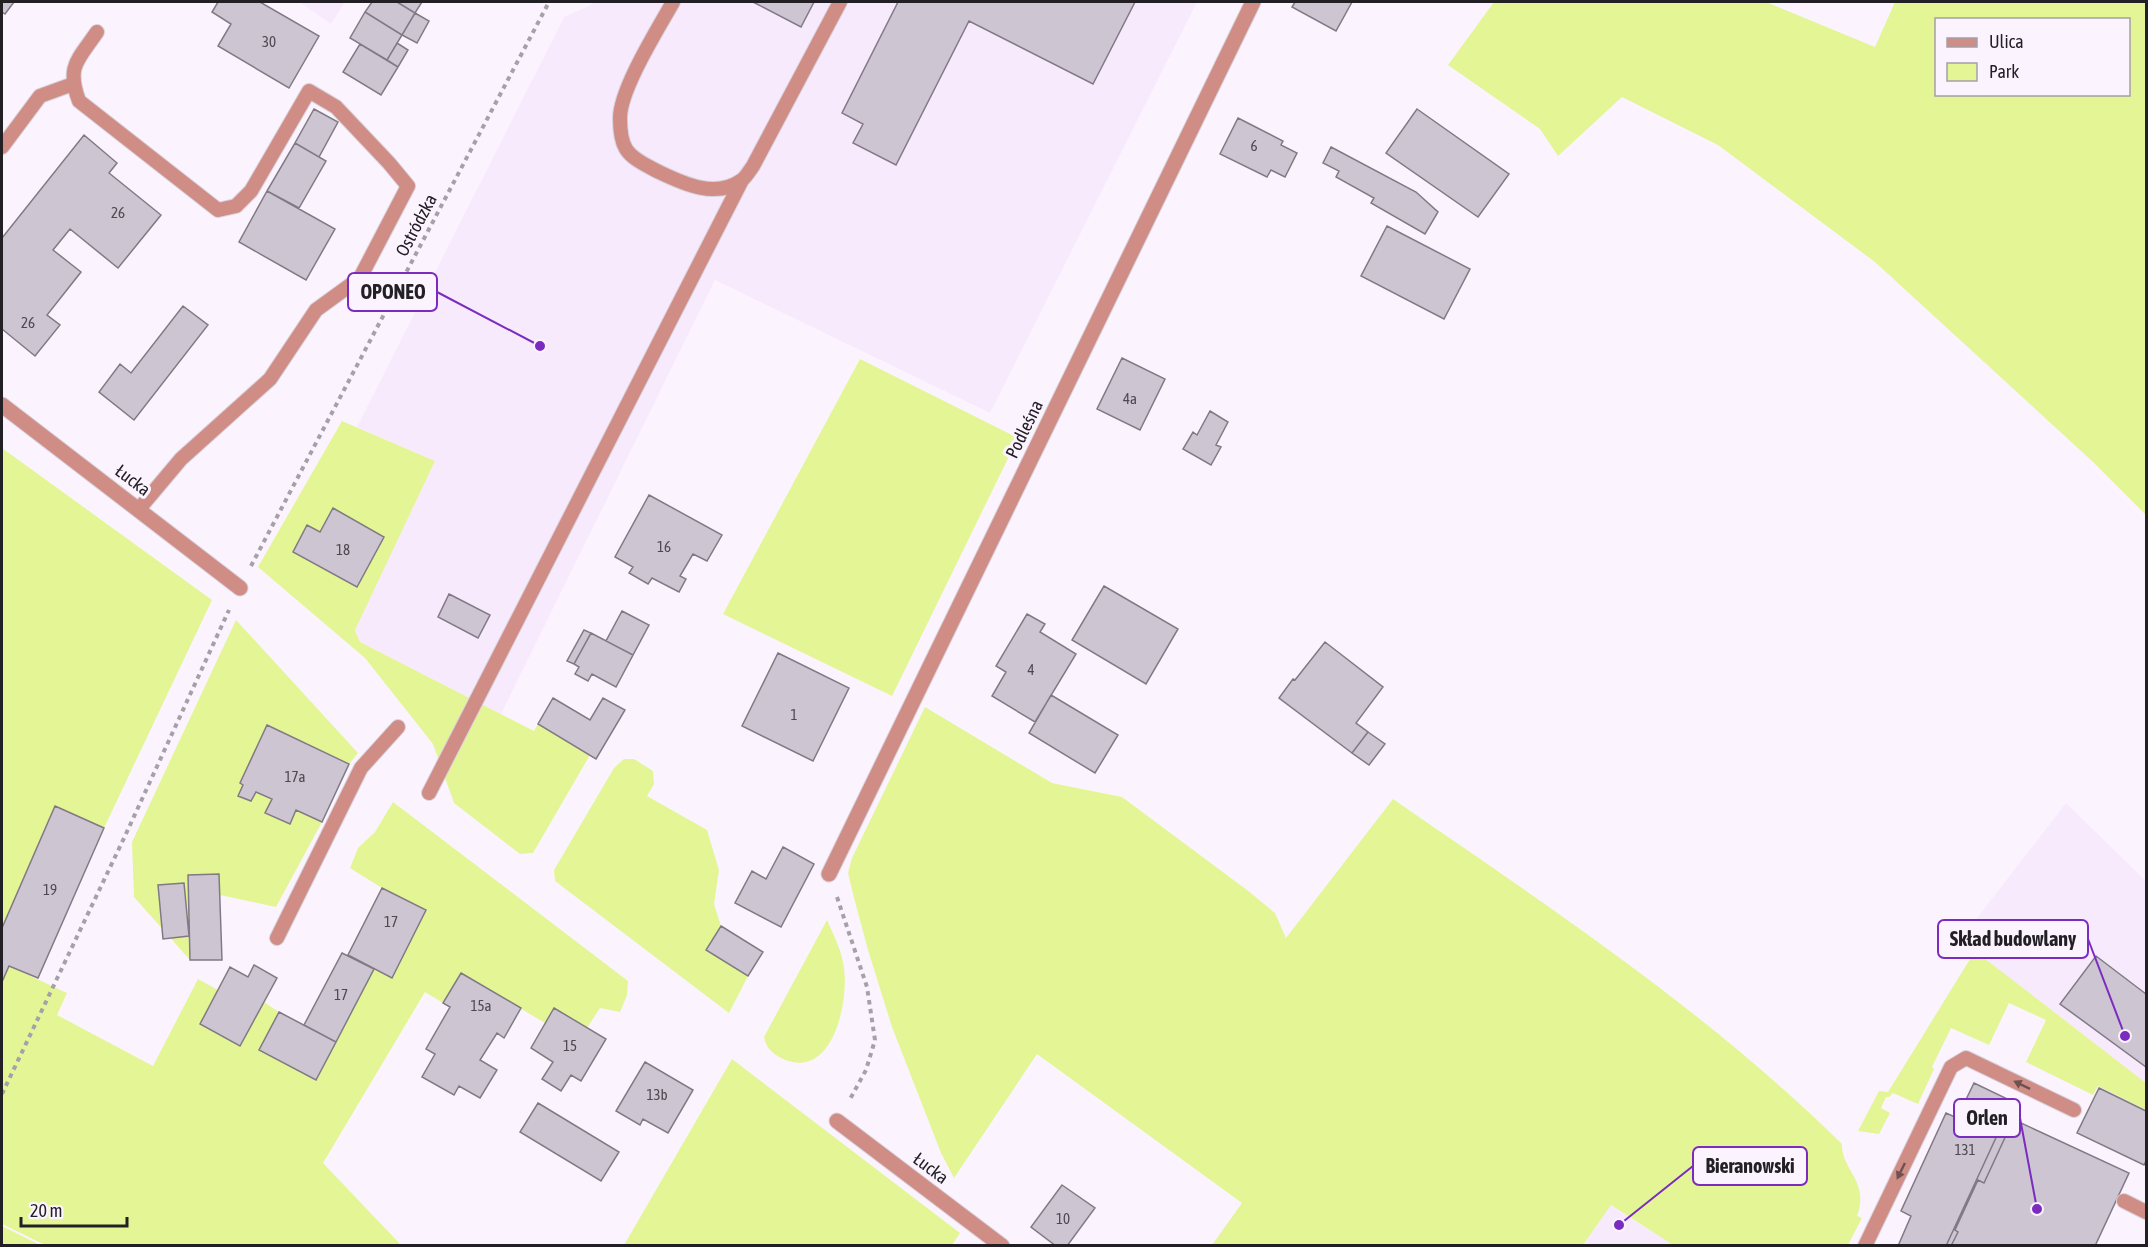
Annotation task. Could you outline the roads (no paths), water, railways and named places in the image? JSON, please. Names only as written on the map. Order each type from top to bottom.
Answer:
[{"type":"street","name":"Podleśna","points":[[829,874],[1253,2]]},
{"type":"street","name":"Łucka","points":[[2,405],[240,588]]},
{"type":"street","name":"Łucka","points":[[837,1121],[1002,1245]]},
{"type":"lane","points":[[673,2],[623,97],[620,116],[621,134],[626,149],[639,162],[685,185],[705,189],[724,187],[742,180]]},
{"type":"lane","points":[[429,793],[742,180],[753,166],[840,2]]},
{"type":"lane","points":[[97,32],[74,66],[73,84],[79,101],[218,210],[236,206],[251,191],[309,91],[336,107],[408,186],[360,278],[316,310],[270,378],[181,459],[139,509]]},
{"type":"lane","points":[[2,147],[39,96],[73,84]]},
{"type":"lane","points":[[276,938],[361,768],[398,727]]},
{"type":"lane","points":[[1865,1245],[1951,1066],[1966,1058],[2074,1110]]},
{"type":"lane","points":[[2124,1201],[2146,1212]]},
{"type":"place","name":"OPONEO","points":[[540,346]]},
{"type":"place","name":"Skład budowlany","points":[[2125,1036]]},
{"type":"place","name":"Orlen","points":[[2037,1209]]},
{"type":"place","name":"Bieranowski","points":[[1619,1225]]}]
